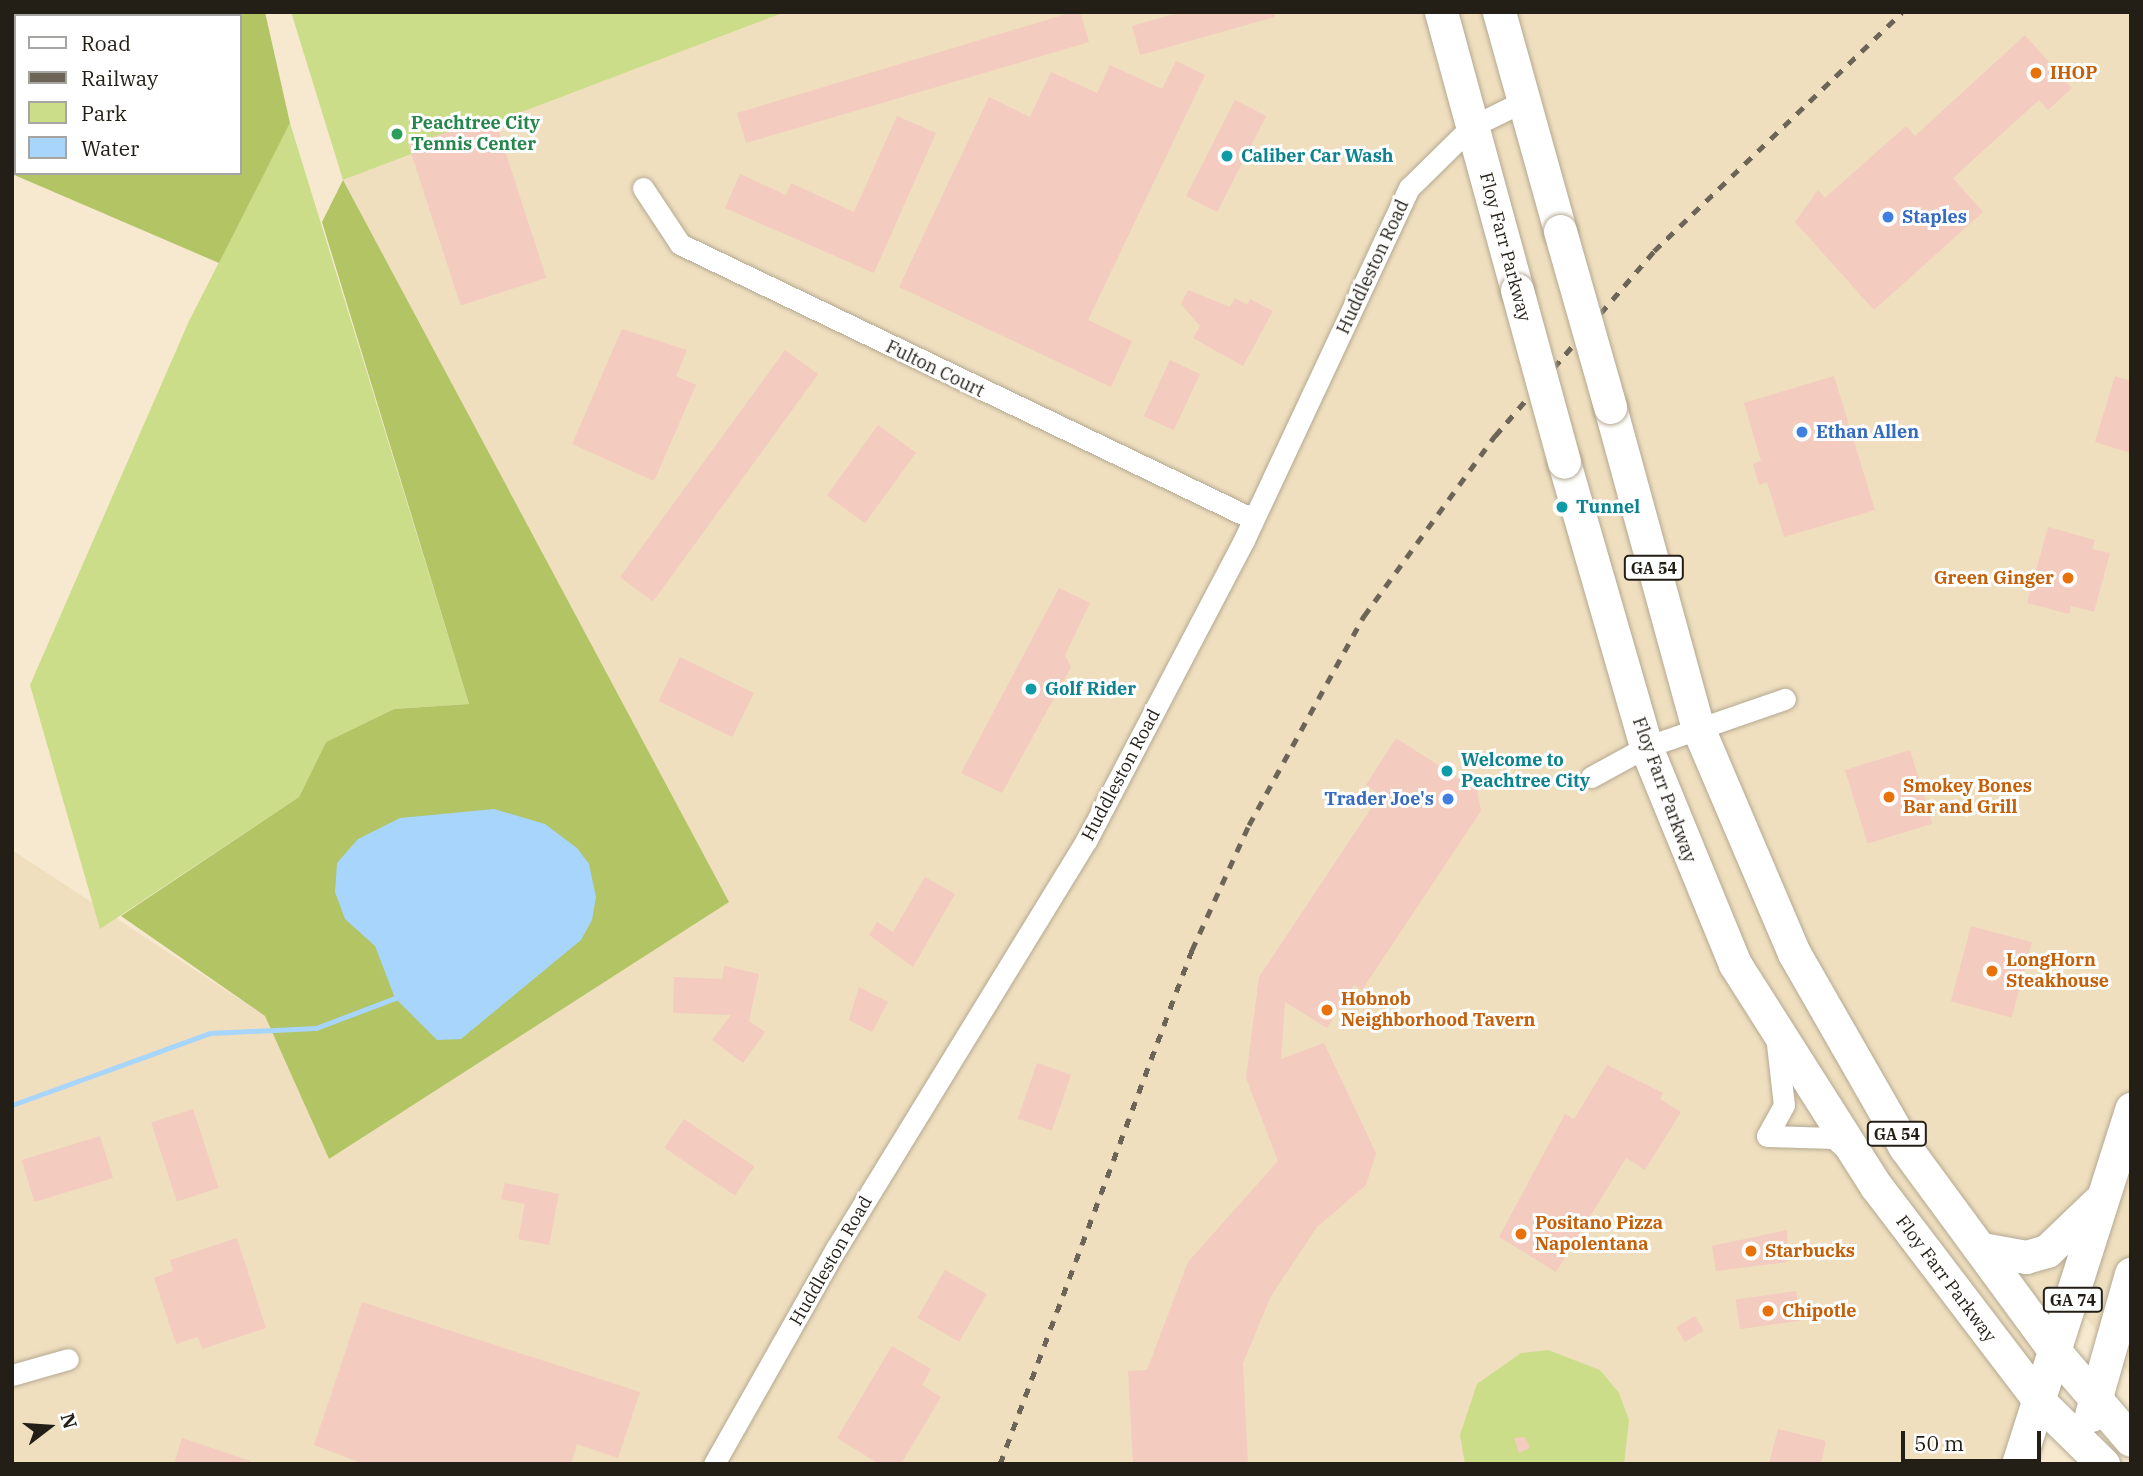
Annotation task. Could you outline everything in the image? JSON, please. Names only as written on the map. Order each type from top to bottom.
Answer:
[{"type":"main road","name":"Floy Farr Parkway","points":[[1441,12],[1563,462],[1646,747],[1717,928],[1775,1035],[1861,1163],[2042,1404],[2086,1457]]},
{"type":"main road","name":"GA 54","points":[[1499,12],[1698,728],[1766,895],[1824,1010],[1905,1147],[2057,1354],[2131,1440]]},
{"type":"main road","name":"GA 74","points":[[2018,1464],[2042,1404],[2131,1109]]},
{"type":"main road","points":[[1982,1250],[2026,1257],[2047,1251],[2071,1234],[2104,1195]]},
{"type":"main road","name":"GA 74","points":[[2086,1457],[2096,1399],[2131,1274]]},
{"type":"main road","points":[[2110,1343],[2131,1428]]},
{"type":"street","name":"Huddleston Road","points":[[714,1464],[831,1258],[1086,841],[1252,519],[1400,204],[1423,170],[1471,127],[1524,100]]},
{"type":"street","name":"Fulton Court","points":[[643,188],[680,244],[1252,519]]},
{"type":"street","points":[[1591,777],[1646,747],[1785,699]]},
{"type":"street","points":[[1775,1035],[1784,1105],[1767,1136],[1834,1138],[1861,1163]]},
{"type":"street","points":[[12,1375],[68,1359]]},
{"type":"shaded area","points":[[785,12],[2131,12],[2131,1377],[2071,1298],[2000,1464],[12,1464],[12,850],[265,1016],[329,1159],[729,902],[343,180]]},
{"type":"green space","points":[[109,12],[265,12],[290,123],[219,263],[14,175],[242,175],[242,14]]},
{"type":"green space","name":"Peachtree City Tennis Center","points":[[291,12],[785,12],[343,180]]},
{"type":"green space","points":[[290,123],[469,704],[394,709],[326,742],[299,797],[100,929],[30,685],[189,321]]},
{"type":"green space","points":[[343,180],[729,902],[329,1159],[265,1016],[121,916],[299,797],[326,742],[394,709],[469,704],[322,222]]},
{"type":"green space","points":[[1548,1350],[1600,1370],[1619,1393],[1629,1420],[1624,1464],[1465,1464],[1460,1435],[1477,1384],[1521,1353]]},
{"type":"water","points":[[494,809],[545,824],[577,848],[589,864],[596,897],[592,920],[581,940],[461,1039],[437,1040],[395,998],[375,946],[345,919],[335,892],[337,863],[358,839],[400,818]]},
{"type":"building","points":[[1080,12],[1089,42],[746,143],[737,113]]},
{"type":"building","points":[[1181,12],[1275,12],[1275,17],[1140,55],[1132,26]]},
{"type":"building","name":"Staples","points":[[2025,35],[2072,88],[2048,110],[2039,100],[1953,178],[1983,212],[1874,310],[1795,222],[1818,190],[1825,198],[1906,126],[1915,136]]},
{"type":"building","points":[[1176,61],[1205,75],[1088,320],[1132,341],[1111,387],[899,287],[989,97],[1030,117],[1051,72],[1097,93],[1110,65],[1162,89]]},
{"type":"building","name":"Caliber Car Wash","points":[[1235,100],[1266,116],[1217,212],[1186,196]]},
{"type":"building","points":[[897,116],[936,133],[874,273],[725,208],[740,174],[786,195],[791,183],[854,212]]},
{"type":"building","points":[[494,117],[546,278],[461,306],[408,145]]},
{"type":"building","points":[[1188,290],[1230,307],[1235,298],[1247,305],[1250,299],[1273,311],[1243,366],[1193,338],[1200,326],[1181,304]]},
{"type":"building","points":[[622,329],[687,350],[676,376],[696,385],[654,481],[572,444]]},
{"type":"building","points":[[785,350],[818,374],[653,601],[620,577]]},
{"type":"building","points":[[1170,360],[1200,374],[1174,430],[1144,416]]},
{"type":"building","name":"Ethan Allen","points":[[1834,376],[1875,510],[1784,537],[1767,482],[1759,485],[1753,464],[1761,461],[1744,403]]},
{"type":"building","points":[[2115,376],[2131,381],[2131,453],[2095,442]]},
{"type":"building","points":[[878,425],[916,453],[865,523],[827,495]]},
{"type":"building","name":"Green Ginger","points":[[2048,527],[2095,540],[2092,549],[2110,553],[2094,612],[2071,606],[2069,614],[2027,603]]},
{"type":"building","name":"Golf Rider","points":[[1059,588],[1090,603],[1065,655],[1071,667],[1002,793],[961,773]]},
{"type":"building","points":[[680,657],[754,693],[732,737],[659,701]]},
{"type":"building","points":[[1396,738],[1477,790],[1481,811],[1362,990],[1354,985],[1327,1028],[1285,1002],[1281,1059],[1324,1043],[1376,1153],[1366,1185],[1317,1227],[1271,1296],[1243,1363],[1248,1464],[1133,1464],[1128,1371],[1147,1370],[1188,1262],[1278,1161],[1246,1078],[1259,977],[1380,795],[1366,785]]},
{"type":"building","name":"Smokey Bones Bar and Grill","points":[[1910,750],[1933,824],[1867,844],[1845,770]]},
{"type":"building","points":[[925,877],[955,894],[913,967],[869,935],[877,922],[893,932]]},
{"type":"building","name":"LongHorn Steakhouse","points":[[1971,926],[2032,942],[2012,1018],[1951,1001]]},
{"type":"building","points":[[724,966],[759,974],[749,1021],[765,1032],[743,1063],[712,1040],[731,1015],[673,1013],[674,977],[722,979]]},
{"type":"building","points":[[859,987],[888,1002],[872,1032],[849,1020]]},
{"type":"building","points":[[1037,1063],[1071,1075],[1052,1131],[1018,1119]]},
{"type":"building","points":[[1607,1065],[1663,1093],[1660,1099],[1681,1112],[1645,1170],[1626,1158],[1556,1272],[1499,1237],[1565,1114],[1574,1119]]},
{"type":"building","points":[[193,1109],[219,1188],[177,1202],[151,1123]]},
{"type":"building","points":[[684,1119],[754,1167],[735,1196],[664,1148]]},
{"type":"building","points":[[100,1136],[113,1178],[34,1202],[22,1160]]},
{"type":"building","points":[[505,1183],[559,1194],[549,1245],[518,1239],[525,1204],[501,1199]]},
{"type":"building","name":"Starbucks","points":[[1787,1230],[1788,1262],[1716,1271],[1712,1246]]},
{"type":"building","points":[[237,1238],[266,1328],[202,1349],[198,1337],[176,1344],[154,1278],[173,1271],[170,1260]]},
{"type":"building","points":[[945,1270],[987,1294],[959,1342],[918,1318]]},
{"type":"building","name":"Chipotle","points":[[1796,1291],[1800,1321],[1740,1329],[1736,1299]]},
{"type":"building","points":[[362,1302],[640,1392],[618,1458],[577,1444],[571,1464],[364,1464],[314,1445]]},
{"type":"building","points":[[1695,1316],[1704,1331],[1685,1342],[1676,1327]]},
{"type":"building","points":[[892,1346],[931,1369],[922,1385],[941,1397],[901,1464],[879,1464],[837,1438]]},
{"type":"building","points":[[1778,1429],[1826,1441],[1821,1464],[1769,1464]]},
{"type":"building","points":[[1525,1437],[1530,1448],[1519,1453],[1514,1438]]},
{"type":"building","points":[[182,1438],[250,1461],[249,1464],[174,1464]]},
{"type":"waterway","points":[[12,1105],[210,1033],[316,1028],[395,998]]},
{"type":"railway","points":[[1000,1464],[1192,950],[1249,825],[1364,616],[1495,436],[1654,251],[1902,12]]},
{"type":"place","name":"IHOP","points":[[2036,73]]},
{"type":"place","name":"Peachtree City Tennis Center","points":[[397,134]]},
{"type":"place","name":"Caliber Car Wash","points":[[1227,156]]},
{"type":"place","name":"Staples","points":[[1888,217]]},
{"type":"place","name":"Ethan Allen","points":[[1802,432]]},
{"type":"place","name":"Tunnel","points":[[1562,507]]},
{"type":"place","name":"Green Ginger","points":[[2068,578]]},
{"type":"place","name":"Golf Rider","points":[[1031,689]]},
{"type":"place","name":"Welcome to Peachtree City","points":[[1447,771]]},
{"type":"place","name":"Smokey Bones Bar and Grill","points":[[1889,797]]},
{"type":"place","name":"Trader Joe's","points":[[1448,799]]},
{"type":"place","name":"LongHorn Steakhouse","points":[[1992,971]]},
{"type":"place","name":"Hobnob Neighborhood Tavern","points":[[1327,1010]]},
{"type":"place","name":"Positano Pizza Napolentana","points":[[1521,1234]]},
{"type":"place","name":"Starbucks","points":[[1751,1251]]},
{"type":"place","name":"Chipotle","points":[[1768,1311]]}]
